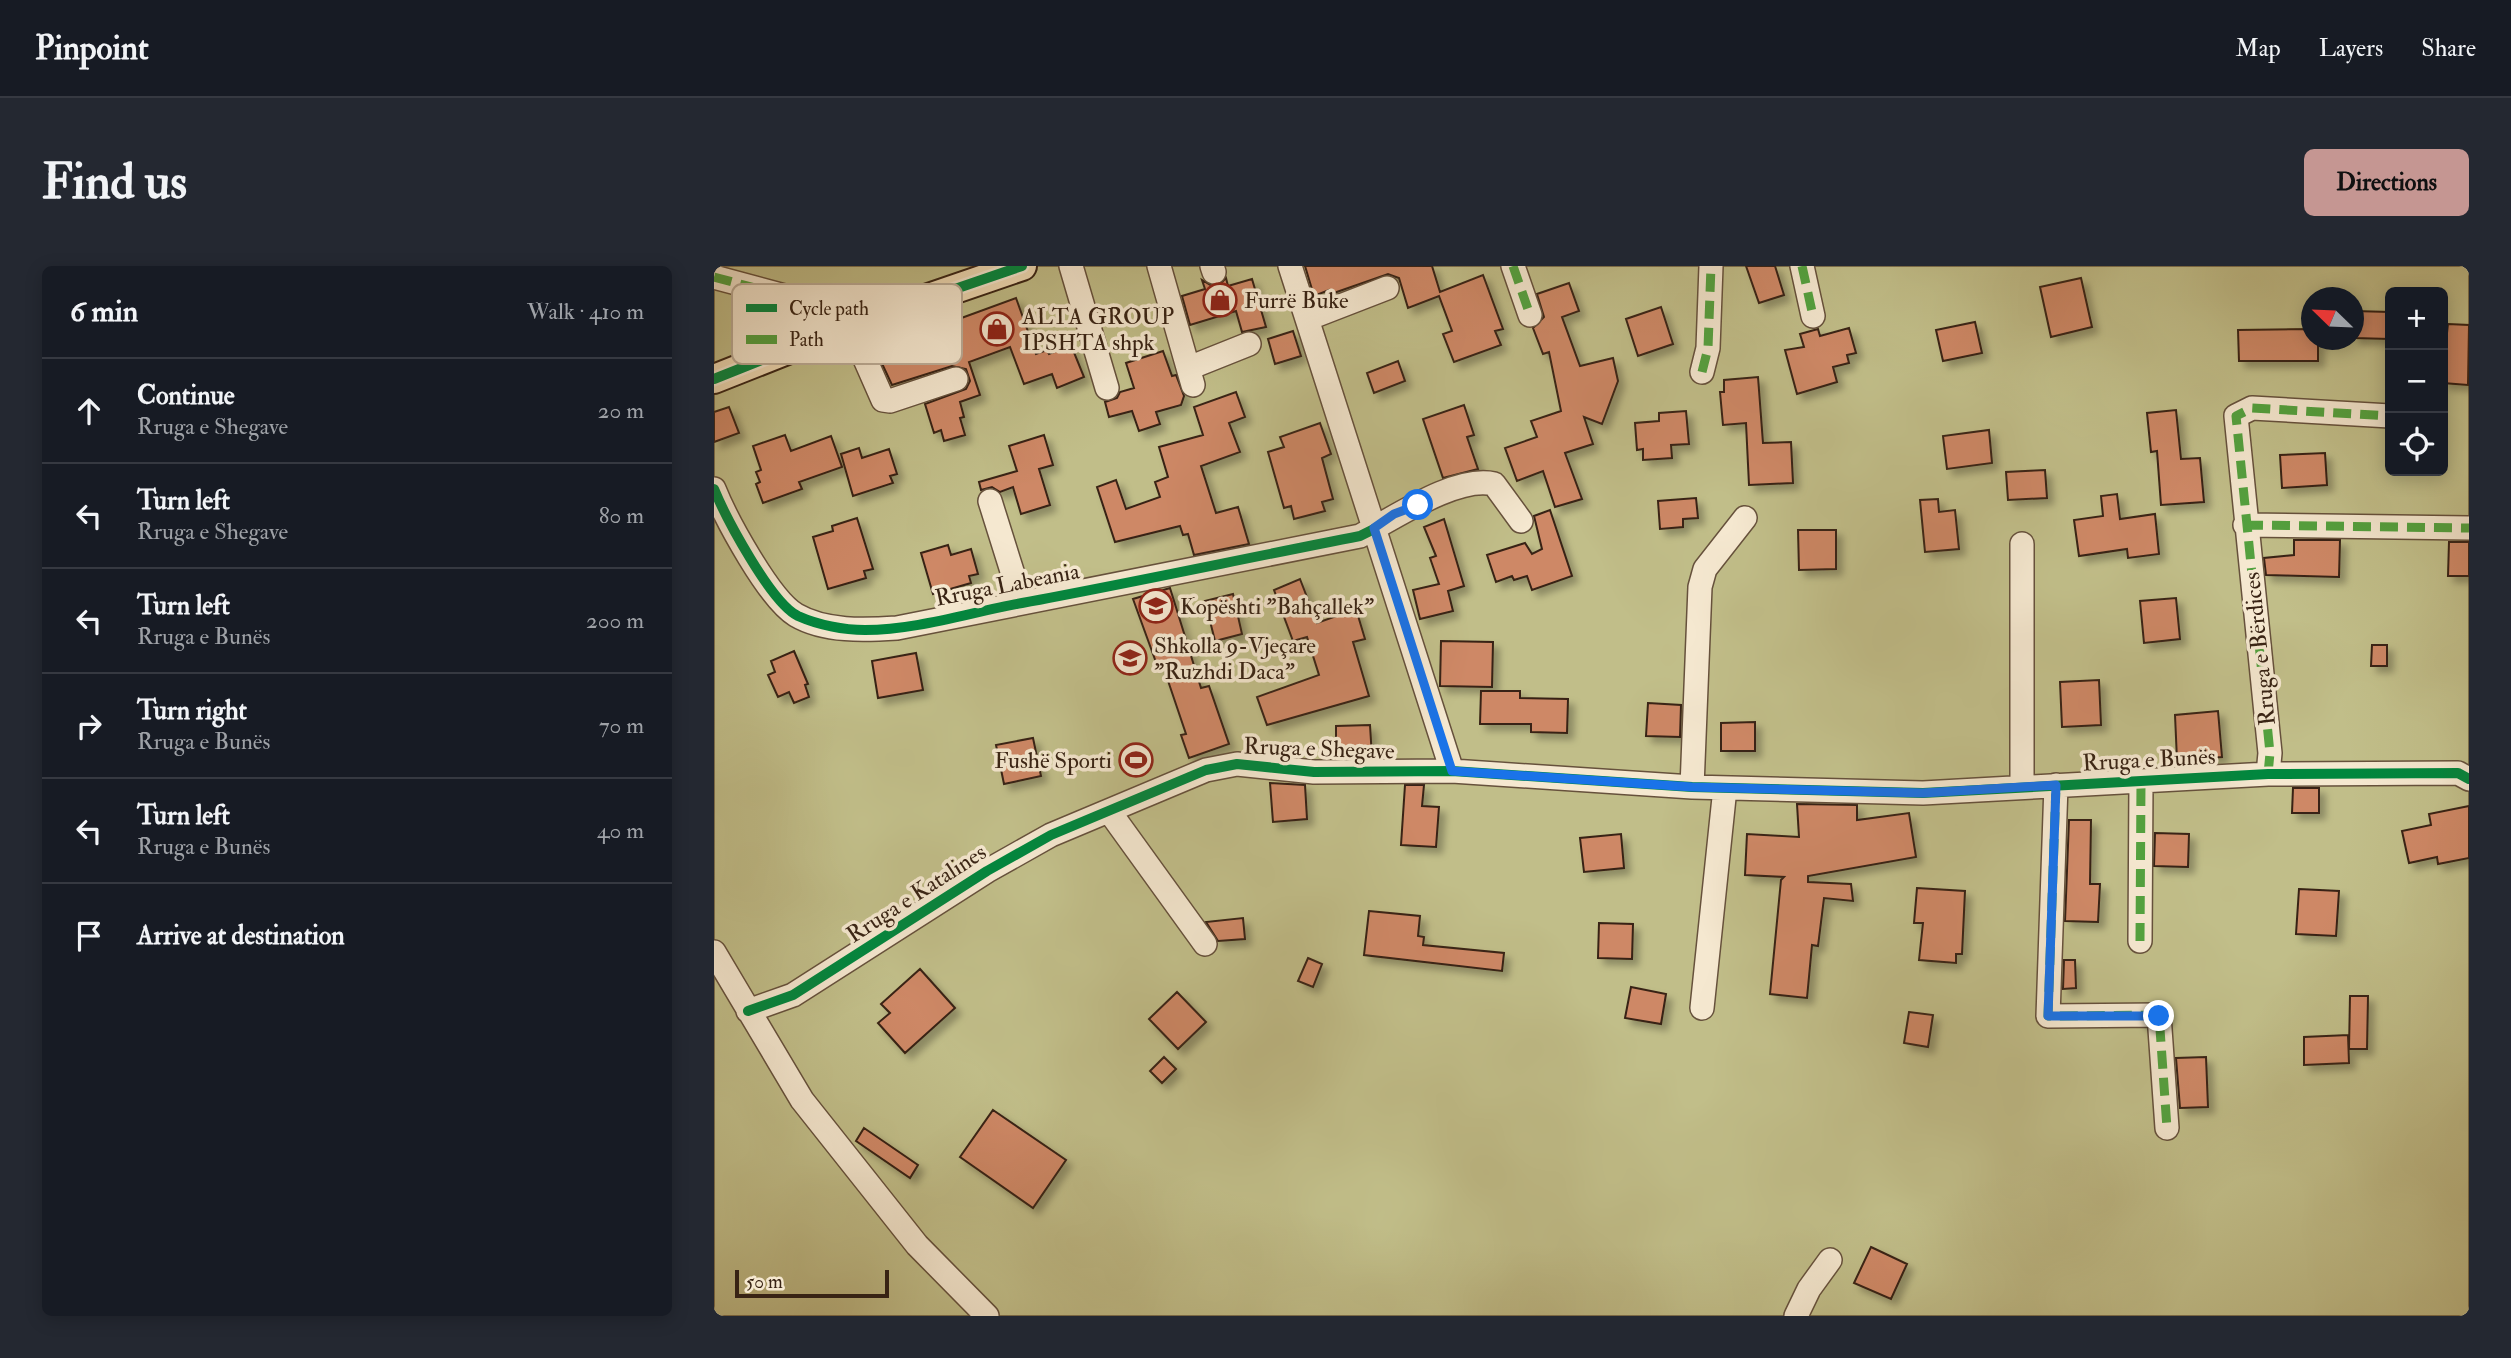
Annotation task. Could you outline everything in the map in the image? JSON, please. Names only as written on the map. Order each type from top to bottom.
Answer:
[{"type":"main road","points":[[954,284],[985,272],[1022,266]]},
{"type":"main road","points":[[714,379],[752,364]]},
{"type":"street","points":[[1071,266],[1107,388]]},
{"type":"street","points":[[1159,266],[1191,377],[1249,344]]},
{"type":"street","points":[[1290,266],[1452,771]]},
{"type":"street","points":[[1513,266],[1530,315]]},
{"type":"street","points":[[1702,372],[1708,348],[1711,266]]},
{"type":"street","points":[[1802,266],[1813,316]]},
{"type":"street","points":[[714,277],[740,284]]},
{"type":"street","points":[[1307,319],[1387,288]]},
{"type":"street","points":[[867,364],[883,400],[890,401],[956,379]]},
{"type":"street","name":"Rruga e Bërdices","points":[[2268,774],[2270,753],[2236,416],[2242,410],[2252,408],[2385,416]]},
{"type":"street","points":[[1374,528],[1394,514],[1429,499],[1487,482],[1494,484],[1503,494],[1521,521]]},
{"type":"street","name":"Rruga Labeania","points":[[714,489],[739,537],[777,597],[796,615],[838,628],[865,630],[897,628],[1360,536],[1374,528]]},
{"type":"street","name":"Rruga Labeania","points":[[989,501],[1022,603]]},
{"type":"street","points":[[1692,787],[1700,587],[1705,569],[1745,518]]},
{"type":"street","points":[[2245,525],[2469,528]]},
{"type":"street","points":[[2022,544],[2022,787]]},
{"type":"street","name":"Rruga e Shegave","points":[[1109,811],[1206,769],[1237,764],[1314,772],[1452,771]]},
{"type":"street","name":"Rruga e Bunës","points":[[1452,771],[1692,787],[1923,793],[2268,774],[2458,773],[2469,779]]},
{"type":"street","name":"Rruga e Bunës","points":[[2140,942],[2141,782]]},
{"type":"street","name":"Rruga e Bunës","points":[[2056,785],[2048,1016],[2159,1016],[2167,1128]]},
{"type":"street","points":[[1702,1008],[1726,788]]},
{"type":"street","points":[[1109,811],[1205,944]]},
{"type":"street","name":"Rruga e Katalines","points":[[748,1012],[793,995],[987,871],[1051,835],[1109,811]]},
{"type":"street","points":[[714,952],[802,1100],[917,1245],[987,1316]]},
{"type":"street","points":[[1796,1316],[1809,1289],[1830,1260]]},
{"type":"shaded area","points":[[714,266],[2469,266],[2469,1316],[714,1316]]},
{"type":"building","points":[[1305,266],[1432,266],[1440,292],[1483,275],[1503,329],[1495,331],[1501,345],[1454,362],[1443,334],[1452,331],[1439,296],[1408,308],[1399,278],[1388,274],[1331,294],[1329,290],[1314,296]]},
{"type":"building","points":[[1746,266],[1775,266],[1784,295],[1759,303]]},
{"type":"building","points":[[1226,278],[1228,286],[1252,279],[1266,327],[1242,332],[1236,311],[1190,325],[1182,296],[1205,289],[1202,280],[1212,286],[1219,285]]},
{"type":"building","points":[[2081,278],[2092,327],[2051,337],[2040,287]]},
{"type":"building","points":[[1569,283],[1579,311],[1562,317],[1580,366],[1613,358],[1618,381],[1602,424],[1584,417],[1593,444],[1565,453],[1582,499],[1555,507],[1543,471],[1517,481],[1505,448],[1537,437],[1531,421],[1561,411],[1549,352],[1543,354],[1533,328],[1544,317],[1537,294]]},
{"type":"building","points":[[1016,298],[1036,354],[1047,350],[1049,354],[1071,345],[1084,377],[1057,388],[1052,374],[1024,384],[1010,347],[969,362],[980,395],[960,402],[964,417],[960,418],[965,435],[944,441],[941,430],[934,433],[925,404],[966,389],[970,381],[966,369],[952,366],[892,385],[882,364],[962,364],[962,318]]},
{"type":"building","points":[[1661,307],[1673,344],[1638,356],[1626,319]]},
{"type":"building","points":[[2364,311],[2385,312],[2385,339],[2364,338]]},
{"type":"building","points":[[1975,322],[1982,353],[1943,361],[1936,330]]},
{"type":"building","points":[[2448,324],[2469,325],[2468,385],[2448,383]]},
{"type":"building","points":[[1849,328],[1856,353],[1847,355],[1849,363],[1833,367],[1837,382],[1797,394],[1785,350],[1804,347],[1800,334],[1818,329],[1820,336]]},
{"type":"building","points":[[2301,329],[2301,350],[2318,350],[2318,361],[2239,361],[2238,330]]},
{"type":"building","points":[[1293,331],[1301,356],[1275,364],[1268,339]]},
{"type":"building","points":[[1163,351],[1172,376],[1176,375],[1184,396],[1181,405],[1156,412],[1160,424],[1139,431],[1132,411],[1109,417],[1105,402],[1117,398],[1120,392],[1134,388],[1126,363]]},
{"type":"building","points":[[1398,361],[1405,381],[1374,393],[1367,373]]},
{"type":"building","points":[[1758,377],[1763,443],[1791,442],[1793,483],[1749,485],[1746,423],[1723,425],[1720,392],[1724,392],[1724,380]]},
{"type":"building","points":[[1236,392],[1245,417],[1229,423],[1240,452],[1201,466],[1216,513],[1238,507],[1249,544],[1194,555],[1188,534],[1183,535],[1180,526],[1115,542],[1097,487],[1116,480],[1126,509],[1160,497],[1155,482],[1168,477],[1159,447],[1203,435],[1194,407]]},
{"type":"building","points":[[1464,405],[1474,435],[1467,437],[1478,469],[1443,478],[1423,419]]},
{"type":"building","points":[[729,407],[739,433],[714,442],[714,412]]},
{"type":"building","points":[[2176,410],[2181,459],[2200,458],[2204,502],[2161,505],[2157,451],[2151,452],[2147,413]]},
{"type":"building","points":[[1686,411],[1689,444],[1671,445],[1672,458],[1643,460],[1643,449],[1637,450],[1635,423],[1659,421],[1659,413]]},
{"type":"building","points":[[1320,423],[1331,454],[1322,458],[1333,499],[1322,502],[1325,511],[1294,519],[1291,506],[1284,508],[1268,452],[1284,447],[1280,437]]},
{"type":"building","points":[[1989,430],[1992,463],[1947,469],[1943,436]]},
{"type":"building","points":[[785,435],[791,451],[831,436],[842,467],[799,482],[802,489],[763,503],[756,484],[760,482],[756,472],[761,470],[753,446]]},
{"type":"building","points":[[1044,435],[1053,465],[1039,469],[1050,505],[1021,514],[1013,487],[1000,492],[992,487],[981,490],[979,482],[1017,471],[1009,446]]},
{"type":"building","points":[[859,448],[862,458],[889,449],[897,474],[890,476],[893,483],[853,496],[841,454]]},
{"type":"building","points":[[2325,453],[2327,485],[2282,488],[2280,455]]},
{"type":"building","points":[[2045,470],[2047,498],[2008,500],[2006,472]]},
{"type":"building","points":[[2117,494],[2120,519],[2155,514],[2159,554],[2128,558],[2127,549],[2079,556],[2074,520],[2103,516],[2101,496]]},
{"type":"building","points":[[1696,498],[1698,518],[1683,519],[1683,527],[1660,529],[1658,501]]},
{"type":"building","points":[[1938,499],[1939,512],[1955,510],[1959,549],[1925,552],[1920,500]]},
{"type":"building","points":[[1550,510],[1572,576],[1532,590],[1527,576],[1514,580],[1512,576],[1496,582],[1487,555],[1525,543],[1532,554],[1542,549],[1534,516]]},
{"type":"building","points":[[857,518],[873,569],[864,571],[866,578],[828,589],[813,537],[833,531],[832,526]]},
{"type":"building","points":[[1444,519],[1464,586],[1448,591],[1453,611],[1420,619],[1413,590],[1439,584],[1430,558],[1436,556],[1424,527]]},
{"type":"building","points":[[1798,530],[1836,530],[1836,569],[1799,570]]},
{"type":"building","points":[[2294,540],[2340,540],[2339,577],[2266,575],[2264,558],[2294,555]]},
{"type":"building","points":[[2449,542],[2469,542],[2469,576],[2448,576]]},
{"type":"building","points":[[948,545],[951,555],[971,549],[978,574],[969,576],[971,583],[933,594],[921,553]]},
{"type":"building","points":[[1300,579],[1317,623],[1356,609],[1365,639],[1353,642],[1369,696],[1267,725],[1257,697],[1319,675],[1307,637],[1293,641],[1274,590]]},
{"type":"building","points":[[1170,588],[1201,688],[1209,686],[1229,744],[1189,758],[1181,735],[1186,734],[1162,663],[1157,665],[1133,599]]},
{"type":"building","points":[[1233,594],[1242,634],[1215,641],[1205,601]]},
{"type":"building","points":[[2176,598],[2180,639],[2144,643],[2140,601]]},
{"type":"building","points":[[1441,641],[1493,642],[1492,687],[1440,686]]},
{"type":"building","points":[[2372,645],[2387,645],[2387,666],[2371,666]]},
{"type":"building","points":[[794,651],[808,684],[805,685],[809,697],[794,703],[789,692],[778,697],[768,675],[775,672],[771,661]]},
{"type":"building","points":[[916,653],[923,690],[878,698],[872,661]]},
{"type":"building","points":[[2099,680],[2101,725],[2062,727],[2060,682]]},
{"type":"building","points":[[1481,691],[1520,691],[1520,698],[1568,699],[1567,733],[1531,732],[1531,724],[1480,724]]},
{"type":"building","points":[[1648,703],[1681,705],[1680,737],[1646,736]]},
{"type":"building","points":[[2218,711],[2222,757],[2177,760],[2175,715]]},
{"type":"building","points":[[1755,722],[1755,751],[1721,751],[1721,723]]},
{"type":"building","points":[[1370,725],[1372,758],[1336,758],[1336,726]]},
{"type":"building","points":[[1033,738],[1041,776],[1004,784],[996,745]]},
{"type":"building","points":[[1270,783],[1305,785],[1307,819],[1273,822]]},
{"type":"building","points":[[1405,785],[1424,785],[1422,806],[1439,807],[1436,847],[1401,845]]},
{"type":"building","points":[[2293,788],[2319,788],[2319,813],[2292,813]]},
{"type":"building","points":[[1797,804],[1857,805],[1857,820],[1909,813],[1916,857],[1808,876],[1808,882],[1851,884],[1853,901],[1824,898],[1818,946],[1812,945],[1807,998],[1770,994],[1781,880],[1784,877],[1745,875],[1747,834],[1799,837]]},
{"type":"building","points":[[2469,806],[2469,858],[2438,864],[2437,857],[2409,863],[2402,831],[2431,825],[2429,814]]},
{"type":"building","points":[[2069,820],[2091,820],[2090,884],[2100,884],[2098,922],[2065,921]]},
{"type":"building","points":[[2155,833],[2189,834],[2188,867],[2154,866]]},
{"type":"building","points":[[1621,834],[1624,868],[1584,872],[1580,838]]},
{"type":"building","points":[[1917,888],[1965,891],[1962,954],[1956,954],[1956,963],[1919,960],[1923,923],[1914,923]]},
{"type":"building","points":[[2299,889],[2339,891],[2336,936],[2296,934]]},
{"type":"building","points":[[1369,911],[1420,916],[1418,936],[1424,937],[1423,945],[1504,953],[1502,971],[1364,955]]},
{"type":"building","points":[[1243,918],[1245,939],[1218,941],[1206,922]]},
{"type":"building","points":[[1599,923],[1633,924],[1632,959],[1598,958]]},
{"type":"building","points":[[1308,958],[1322,964],[1313,987],[1298,981]]},
{"type":"building","points":[[2064,960],[2075,960],[2076,988],[2063,989]]},
{"type":"building","points":[[920,969],[955,1008],[905,1053],[878,1023],[890,1013],[881,1004]]},
{"type":"building","points":[[1631,987],[1666,994],[1661,1024],[1625,1018]]},
{"type":"building","points":[[1177,992],[1206,1022],[1178,1049],[1149,1019]]},
{"type":"building","points":[[2350,996],[2368,996],[2367,1049],[2349,1049]]},
{"type":"building","points":[[1909,1012],[1933,1015],[1928,1047],[1904,1043]]},
{"type":"building","points":[[2348,1035],[2349,1063],[2304,1065],[2304,1037]]},
{"type":"building","points":[[1164,1057],[1176,1069],[1162,1083],[1150,1071]]},
{"type":"building","points":[[2206,1057],[2208,1107],[2180,1108],[2176,1058]]},
{"type":"building","points":[[993,1110],[1066,1160],[1033,1208],[960,1157]]},
{"type":"building","points":[[864,1128],[918,1165],[910,1178],[856,1141]]},
{"type":"building","points":[[1871,1247],[1907,1264],[1891,1299],[1854,1283]]},
{"type":"marked path","points":[[1513,266],[1530,315]]},
{"type":"marked path","points":[[1702,372],[1708,348],[1711,266]]},
{"type":"marked path","points":[[1802,266],[1813,316]]},
{"type":"marked path","points":[[714,277],[740,284]]},
{"type":"marked path","points":[[2268,774],[2270,753],[2236,416],[2252,408],[2385,416]]},
{"type":"marked path","points":[[2245,525],[2469,528]]},
{"type":"marked path","points":[[2140,941],[2141,782]]},
{"type":"marked path","points":[[2056,785],[2048,1016],[2159,1015],[2167,1128]]},
{"type":"cycle path","points":[[962,287],[1022,266]]},
{"type":"cycle path","points":[[714,379],[752,364]]},
{"type":"cycle path","points":[[714,489],[750,559],[787,608],[814,622],[857,630],[924,624],[1360,536],[1374,529]]},
{"type":"cycle path","points":[[748,1011],[793,995],[987,871],[1051,835],[1206,770],[1237,764],[1314,772],[1452,771],[1692,787],[1923,793],[2268,774],[2458,773],[2469,779]]},
{"type":"place","name":"Furrë Buke","points":[[1220,300]]},
{"type":"place","name":"ALTA GROUP IPSHTA shpk","points":[[997,329]]},
{"type":"place","name":"Kopështi \"Bahçallek\"","points":[[1156,606]]},
{"type":"place","name":"Shkolla 9-Vjeçare \"Ruzhdi Daca\"","points":[[1130,658]]},
{"type":"place","name":"Fushë Sporti","points":[[1136,760]]},
{"type":"route","points":[[1418,505],[1394,514],[1374,528],[1452,771],[1692,787],[1923,793],[2056,785],[2048,1016],[2159,1016]]}]
